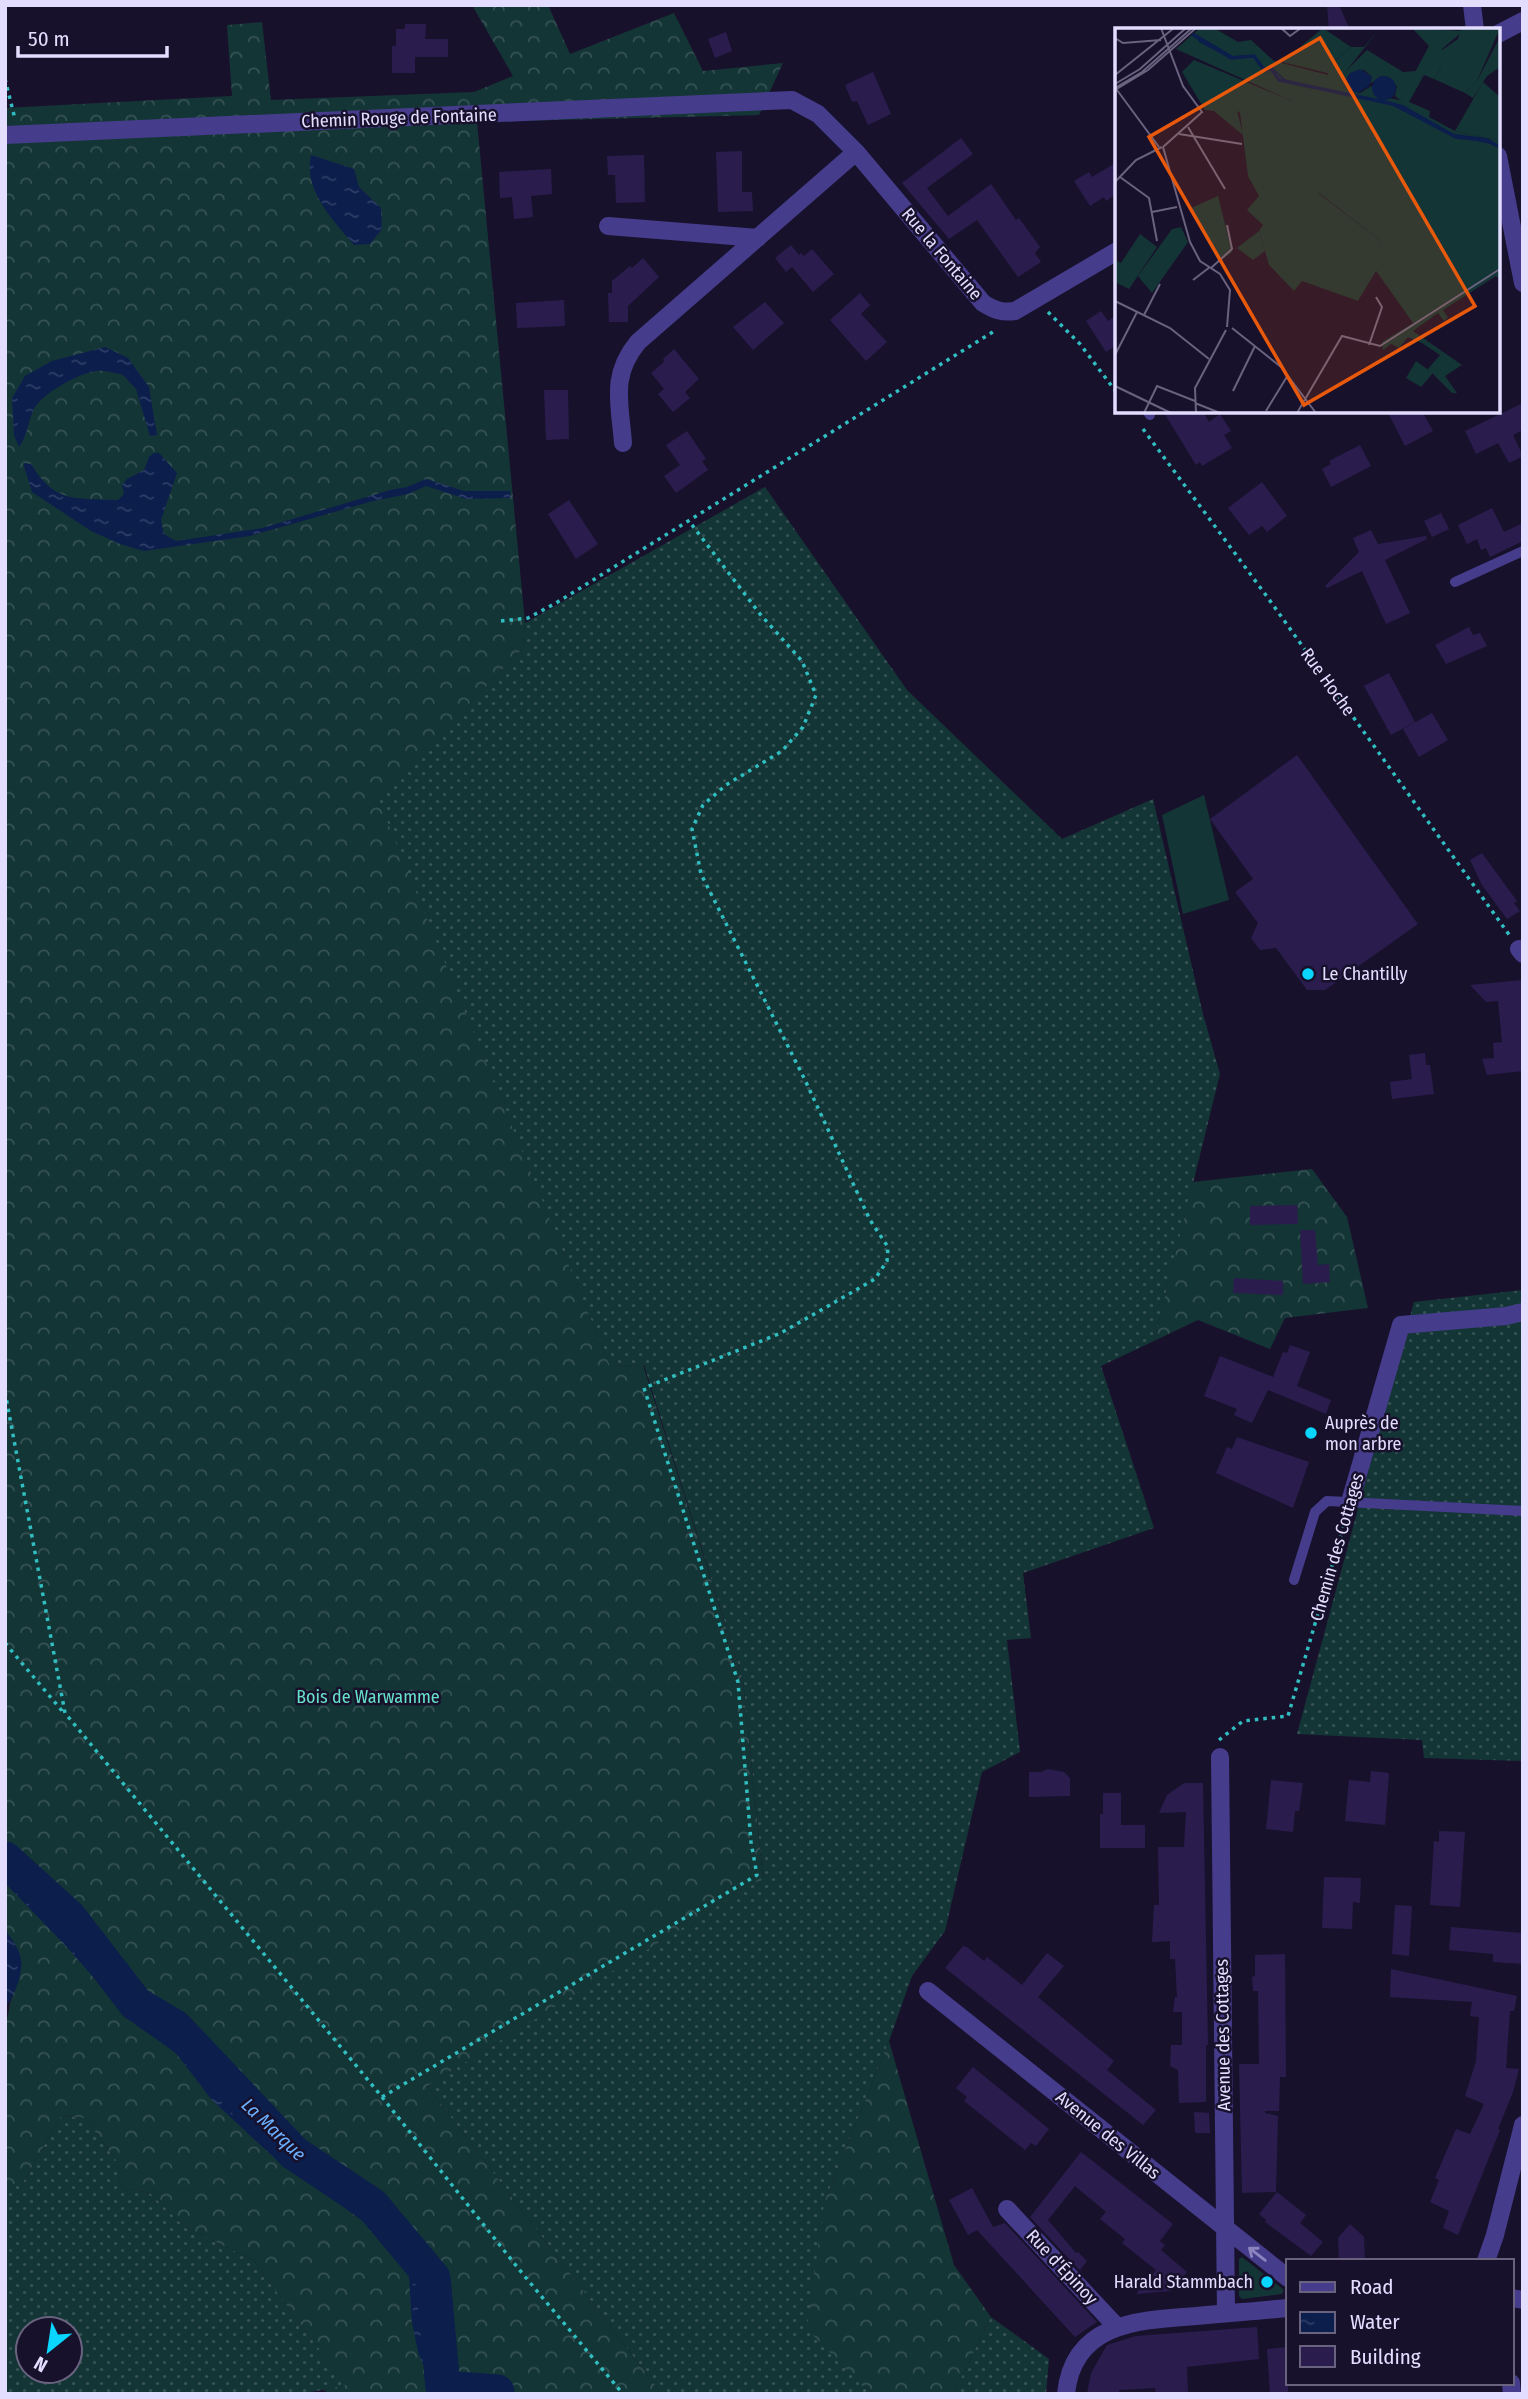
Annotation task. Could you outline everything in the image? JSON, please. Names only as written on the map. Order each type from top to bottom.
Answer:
[{"type":"street","points":[[1472,5],[1475,28]]},
{"type":"street","points":[[1500,33],[1523,21]]},
{"type":"street","name":"Chemin Rouge de Fontaine","points":[[12,134],[792,100]]},
{"type":"street","name":"Rue la Fontaine","points":[[792,100],[818,114],[856,152],[983,303],[999,312],[1015,311]]},
{"type":"street","points":[[623,443],[619,386],[623,364],[629,354],[639,342],[856,152]]},
{"type":"street","points":[[1500,165],[1523,283]]},
{"type":"street","points":[[608,226],[758,238]]},
{"type":"street","points":[[1015,311],[1115,252]]},
{"type":"street","name":"Chemin des Cottages","points":[[1350,1502],[1401,1325],[1506,1316],[1523,1312]]},
{"type":"street","name":"Avenue des Cottages","points":[[1220,1757],[1226,2313]]},
{"type":"street","name":"Avenue des Villas","points":[[928,1991],[1286,2276]]},
{"type":"street","points":[[1487,2259],[1523,2125]]},
{"type":"street","name":"Rue d'Épinoy","points":[[1007,2208],[1116,2326]]},
{"type":"street","points":[[1066,2394],[1078,2359],[1095,2339],[1116,2326],[1141,2321],[1286,2308]]},
{"type":"lane","points":[[1455,582],[1523,551]]},
{"type":"lane","points":[[1294,1580],[1315,1511],[1327,1501],[1523,1511]]},
{"type":"path","points":[[5,79],[12,134]]},
{"type":"path","points":[[1035,299],[1080,344],[1115,390]]},
{"type":"path","points":[[502,621],[528,618],[556,603],[995,331],[1015,311]]},
{"type":"path","name":"Rue Hoche","points":[[1138,422],[1276,609],[1521,952]]},
{"type":"path","points":[[382,2097],[757,1875],[751,1842],[738,1682],[645,1388],[781,1333],[875,1279],[887,1261],[888,1247],[870,1220],[805,1080],[701,874],[692,829],[704,806],[726,785],[782,751],[803,727],[816,695],[802,661],[760,614],[689,521]]},
{"type":"path","points":[[5,1392],[65,1713]]},
{"type":"path","name":"Chemin des Cottages","points":[[1220,1757],[1219,1739],[1243,1721],[1288,1716],[1350,1502]]},
{"type":"path","points":[[5,1643],[382,2097],[522,2273],[623,2394]]},
{"type":"green space","name":"Bois de Warwamme","points":[[472,5],[548,5],[570,54],[674,13],[703,71],[783,63],[759,115],[477,122],[525,623],[523,648],[378,799],[610,1366],[643,1365],[743,1680],[763,1878],[427,2086],[662,2394],[331,2394],[323,2390],[346,2385],[253,2260],[185,2227],[150,2193],[121,2187],[116,2160],[85,2118],[61,2116],[22,2184],[5,2184],[5,2032],[10,2003],[19,1978],[14,1943],[5,1930],[5,108],[232,96],[227,25],[262,22],[271,100],[474,92],[513,76]]},
{"type":"green space","points":[[765,487],[907,690],[1062,839],[1153,799],[1203,1014],[1220,1074],[1154,1341],[1101,1366],[1154,1528],[1023,1573],[1031,1638],[1007,1640],[1020,1752],[982,1772],[945,1931],[912,1976],[824,2203],[861,2385],[875,2394],[662,2394],[427,2086],[763,1877],[743,1680],[644,1365],[610,1366],[377,799],[523,648],[525,623]]},
{"type":"green space","points":[[1204,795],[1229,900],[1183,914],[1162,815]]},
{"type":"green space","points":[[1312,1169],[1347,1217],[1368,1308],[1285,1318],[1270,1349],[1198,1320],[1154,1341],[1193,1182]]},
{"type":"green space","points":[[1523,1290],[1523,1761],[1424,1758],[1422,1740],[1297,1734],[1414,1302]]},
{"type":"green space","points":[[889,2041],[954,2265],[991,2317],[953,2394],[875,2394],[861,2385],[807,2329],[824,2203]]},
{"type":"green space","points":[[61,2116],[85,2118],[116,2160],[121,2187],[150,2193],[185,2227],[253,2260],[347,2386],[298,2394],[5,2394],[5,2184],[22,2184]]},
{"type":"green space","points":[[1242,2257],[1284,2290],[1282,2294],[1242,2299],[1239,2296],[1239,2259]]},
{"type":"green space","points":[[991,2317],[1049,2359],[1046,2394],[953,2394]]},
{"type":"water","points":[[311,155],[354,169],[359,187],[381,208],[382,229],[370,244],[354,245],[322,204],[311,180]]},
{"type":"water","points":[[105,347],[128,358],[149,387],[157,435],[150,436],[136,389],[123,375],[96,371],[70,380],[43,398],[33,411],[19,447],[14,435],[12,398],[25,376],[52,361]]},
{"type":"water","points":[[159,453],[177,473],[161,520],[164,534],[176,541],[262,528],[407,487],[426,479],[464,491],[510,491],[511,498],[466,499],[426,486],[408,494],[373,501],[250,536],[144,551],[91,531],[32,492],[23,463],[31,464],[49,486],[68,496],[118,500],[124,494],[122,485],[127,479],[144,470],[149,457]]},
{"type":"water","points":[[5,1867],[70,1931],[130,2003],[171,2025],[233,2102],[272,2140],[371,2214],[414,2265],[432,2371],[436,2376],[486,2394],[462,2394],[437,2389],[419,2356],[412,2323],[409,2277],[392,2250],[364,2222],[269,2153],[211,2099],[176,2053],[136,2025],[5,1883]]},
{"type":"water","points":[[5,1930],[19,1952],[21,1972],[12,1998],[5,2008]]},
{"type":"building","points":[[1327,5],[1339,5],[1349,28],[1329,28]]},
{"type":"building","points":[[405,24],[426,24],[425,39],[448,39],[448,57],[415,57],[415,73],[392,73],[392,46],[396,46],[396,29],[405,29]]},
{"type":"building","points":[[726,32],[732,51],[715,58],[708,39]]},
{"type":"building","points":[[873,72],[891,114],[868,125],[857,101],[852,102],[845,85]]},
{"type":"building","points":[[961,138],[973,154],[927,188],[948,216],[991,184],[1016,220],[1019,218],[1040,247],[1035,253],[1041,262],[1018,277],[977,220],[949,239],[902,183]]},
{"type":"building","points":[[742,151],[742,192],[752,192],[753,211],[718,212],[716,152]]},
{"type":"building","points":[[644,155],[645,202],[616,203],[615,175],[608,175],[607,156]]},
{"type":"building","points":[[1115,163],[1115,195],[1106,201],[1104,197],[1090,206],[1074,181],[1089,172],[1092,177]]},
{"type":"building","points":[[551,169],[552,194],[531,196],[533,217],[514,219],[512,197],[500,198],[499,172]]},
{"type":"building","points":[[791,245],[799,255],[801,253],[804,256],[812,249],[834,274],[813,292],[792,267],[786,272],[775,258]]},
{"type":"building","points":[[643,258],[659,277],[628,306],[628,322],[609,322],[608,293],[612,293],[612,281]]},
{"type":"building","points":[[860,293],[870,305],[861,314],[887,342],[866,361],[830,320]]},
{"type":"building","points":[[564,300],[565,326],[517,328],[516,303]]},
{"type":"building","points":[[765,302],[784,323],[753,350],[733,327]]},
{"type":"building","points":[[1101,311],[1108,321],[1115,316],[1115,346],[1106,352],[1086,321]]},
{"type":"building","points":[[674,349],[699,379],[685,392],[690,398],[673,412],[658,394],[664,389],[651,373]]},
{"type":"building","points":[[544,390],[568,390],[569,439],[546,440]]},
{"type":"building","points":[[1523,403],[1523,430],[1513,435],[1523,456],[1509,463],[1498,443],[1476,454],[1465,431]]},
{"type":"building","points":[[1164,413],[1204,413],[1209,422],[1220,414],[1231,431],[1224,435],[1232,448],[1202,466],[1200,462],[1196,465]]},
{"type":"building","points":[[1388,413],[1423,413],[1433,431],[1405,446]]},
{"type":"building","points":[[687,431],[706,459],[702,461],[708,470],[676,493],[664,476],[680,465],[666,445]]},
{"type":"building","points":[[1360,445],[1371,466],[1331,487],[1322,469],[1331,464],[1329,461]]},
{"type":"building","points":[[1262,482],[1287,516],[1267,532],[1262,526],[1249,535],[1228,508]]},
{"type":"building","points":[[569,500],[598,544],[576,559],[548,514]]},
{"type":"building","points":[[1492,508],[1504,532],[1523,523],[1523,541],[1490,557],[1486,548],[1481,550],[1477,539],[1467,544],[1458,525]]},
{"type":"building","points":[[1441,513],[1449,529],[1432,537],[1424,521]]},
{"type":"building","points":[[1371,530],[1378,544],[1426,536],[1427,539],[1385,560],[1410,613],[1386,624],[1362,571],[1327,588],[1325,586],[1359,552],[1353,538]]},
{"type":"building","points":[[1469,627],[1473,635],[1480,633],[1487,646],[1446,664],[1435,645]]},
{"type":"building","points":[[1389,673],[1415,722],[1391,735],[1364,686]]},
{"type":"building","points":[[1432,713],[1448,740],[1419,757],[1403,729]]},
{"type":"building","points":[[1297,755],[1418,924],[1325,990],[1307,990],[1276,948],[1260,950],[1251,938],[1258,923],[1235,892],[1253,879],[1210,819]]},
{"type":"building","points":[[1482,853],[1517,901],[1514,903],[1520,911],[1507,919],[1482,885],[1470,860]]},
{"type":"building","points":[[1523,980],[1523,1071],[1487,1075],[1482,1059],[1494,1058],[1493,1043],[1502,1042],[1498,1001],[1486,1002],[1470,985]]},
{"type":"building","points":[[1425,1053],[1426,1065],[1430,1065],[1434,1094],[1392,1099],[1390,1082],[1412,1079],[1409,1055]]},
{"type":"building","points":[[1297,1205],[1298,1224],[1250,1225],[1250,1206]]},
{"type":"building","points":[[1300,1230],[1315,1230],[1318,1265],[1329,1264],[1330,1282],[1303,1284]]},
{"type":"building","points":[[1234,1278],[1283,1281],[1283,1295],[1233,1293]]},
{"type":"building","points":[[1290,1345],[1310,1352],[1297,1386],[1331,1400],[1326,1414],[1268,1390],[1252,1423],[1234,1415],[1237,1409],[1204,1396],[1220,1356],[1273,1377],[1283,1352],[1287,1353]]},
{"type":"building","points":[[1237,1437],[1309,1462],[1293,1508],[1216,1473],[1227,1447],[1232,1449]]},
{"type":"building","points":[[1048,1769],[1064,1772],[1070,1778],[1070,1796],[1029,1797],[1029,1772]]},
{"type":"building","points":[[1371,1771],[1389,1773],[1385,1825],[1345,1821],[1349,1780],[1370,1782]]},
{"type":"building","points":[[1271,1780],[1303,1783],[1299,1811],[1295,1811],[1293,1832],[1266,1829]]},
{"type":"building","points":[[1184,1783],[1203,1783],[1208,2045],[1206,2102],[1179,2103],[1178,2070],[1170,2066],[1171,2045],[1182,2045],[1182,2012],[1173,2012],[1177,1997],[1175,1959],[1170,1959],[1170,1941],[1152,1942],[1154,1905],[1159,1905],[1158,1847],[1184,1847],[1186,1812],[1159,1813],[1167,1795]]},
{"type":"building","points":[[1103,1793],[1121,1793],[1121,1825],[1145,1825],[1145,1848],[1100,1848]]},
{"type":"building","points":[[1439,1831],[1465,1832],[1460,1907],[1430,1905],[1434,1841],[1439,1842]]},
{"type":"building","points":[[1324,1877],[1361,1878],[1360,1903],[1353,1902],[1352,1929],[1322,1928]]},
{"type":"building","points":[[1395,1905],[1412,1906],[1409,1956],[1392,1954]]},
{"type":"building","points":[[1451,1927],[1523,1933],[1523,1964],[1493,1962],[1493,1954],[1449,1950]]},
{"type":"building","points":[[963,1946],[984,1961],[987,1957],[1022,1985],[1047,1953],[1064,1966],[1038,1997],[1114,2061],[1107,2070],[1156,2110],[1143,2125],[945,1968]]},
{"type":"building","points":[[1285,1954],[1286,2077],[1280,2077],[1279,2111],[1265,2111],[1278,2116],[1276,2192],[1242,2193],[1239,2064],[1259,2064],[1258,1991],[1253,1991],[1252,1977],[1255,1976],[1255,1955]]},
{"type":"building","points":[[1391,1969],[1517,1996],[1514,2011],[1510,2011],[1506,2068],[1519,2069],[1498,2129],[1500,2130],[1458,2235],[1443,2228],[1449,2211],[1430,2202],[1439,2180],[1435,2178],[1456,2129],[1470,2134],[1484,2104],[1465,2096],[1476,2061],[1479,2017],[1470,2016],[1472,2002],[1390,1997]]},
{"type":"building","points":[[973,2067],[1049,2129],[1036,2146],[1031,2143],[1025,2150],[964,2101],[967,2097],[956,2088]]},
{"type":"building","points":[[1194,2112],[1209,2113],[1210,2133],[1195,2133]]},
{"type":"building","points":[[1081,2152],[1173,2224],[1160,2241],[1165,2245],[1161,2250],[1187,2272],[1171,2291],[1136,2294],[1156,2270],[1122,2243],[1125,2239],[1100,2219],[1106,2212],[1075,2186],[1048,2220],[1076,2253],[1087,2261],[1080,2270],[1086,2277],[1030,2217]]},
{"type":"building","points":[[972,2188],[993,2227],[1005,2223],[1097,2322],[1075,2337],[977,2230],[968,2235],[949,2200]]},
{"type":"building","points":[[1277,2192],[1306,2215],[1300,2223],[1323,2242],[1311,2256],[1265,2222],[1259,2214]]},
{"type":"building","points":[[1350,2224],[1364,2237],[1365,2259],[1339,2259],[1338,2238]]},
{"type":"building","points":[[1257,2327],[1259,2359],[1187,2367],[1188,2394],[1156,2394],[1155,2388],[1119,2390],[1120,2394],[1087,2394],[1091,2373],[1107,2345],[1136,2336]]},
{"type":"building","points":[[1286,2347],[1288,2394],[1270,2394],[1267,2349]]},
{"type":"waterway","name":"La Marque","points":[[5,1859],[69,1917],[136,2004],[175,2027],[294,2153],[372,2205],[433,2278],[443,2388],[497,2394]]},
{"type":"place","name":"Le Chantilly","points":[[1308,974]]},
{"type":"place","name":"Auprès de mon arbre","points":[[1311,1433]]},
{"type":"place","name":"Harald Stammbach","points":[[1267,2282]]}]
